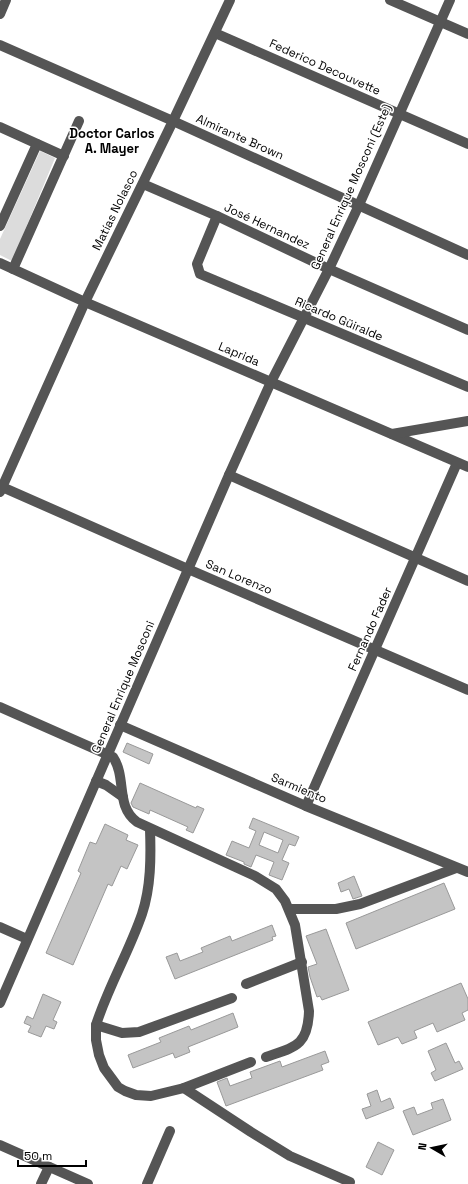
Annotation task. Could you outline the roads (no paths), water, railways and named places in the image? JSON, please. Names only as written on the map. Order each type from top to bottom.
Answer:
[{"type":"street","points":[[0,14],[6,0]]},
{"type":"street","name":"Matías Nolasco","points":[[1,488],[85,302],[143,184],[230,0]]},
{"type":"street","points":[[390,0],[468,34]]},
{"type":"street","name":"General Enrique Mosconi (Este)","points":[[271,382],[329,269],[359,205],[450,0]]},
{"type":"street","name":"Federico Decouvette","points":[[215,33],[468,144]]},
{"type":"street","name":"Almirante Brown","points":[[0,45],[173,121],[468,255]]},
{"type":"street","points":[[13,270],[79,121]]},
{"type":"street","points":[[0,127],[64,156]]},
{"type":"street","points":[[0,226],[37,144]]},
{"type":"street","name":"José Hernandez","points":[[143,184],[217,216],[329,269],[468,330]]},
{"type":"street","name":"Ricardo Güiralde","points":[[217,216],[197,264],[200,274],[468,387]]},
{"type":"street","name":"Laprida","points":[[0,264],[468,467]]},
{"type":"street","name":"General Enrique Mosconi","points":[[0,1003],[229,475],[271,382]]},
{"type":"street","points":[[392,434],[468,421]]},
{"type":"street","name":"Fernando Fader","points":[[306,806],[457,463]]},
{"type":"street","points":[[229,475],[468,581]]},
{"type":"street","name":"San Lorenzo","points":[[1,488],[468,690]]},
{"type":"street","points":[[0,707],[114,757],[120,775],[126,812],[130,818],[150,829],[269,883],[276,889],[289,909],[295,925],[309,1011],[309,1024],[305,1036],[295,1045],[266,1057]]},
{"type":"street","name":"Sarmiento","points":[[120,725],[306,806],[468,872]]},
{"type":"street","points":[[96,781],[106,785],[123,797]]},
{"type":"street","points":[[150,829],[149,884],[142,914],[96,1025],[96,1040],[99,1055],[104,1068],[118,1086],[124,1091],[136,1095],[150,1096],[184,1088],[251,1062]]},
{"type":"street","points":[[289,909],[336,909],[360,904],[456,868]]},
{"type":"street","points":[[0,927],[27,939]]},
{"type":"street","points":[[246,984],[302,962]]},
{"type":"street","points":[[96,1025],[122,1033],[139,1032],[232,998]]},
{"type":"street","points":[[184,1088],[290,1156],[350,1182]]},
{"type":"street","points":[[147,1184],[170,1132]]},
{"type":"street","points":[[0,1145],[88,1184]]},
{"type":"street","points":[[41,1184],[49,1167]]},
{"type":"district","name":"Doctor Carlos A. Mayer","points":[[112,140]]}]
